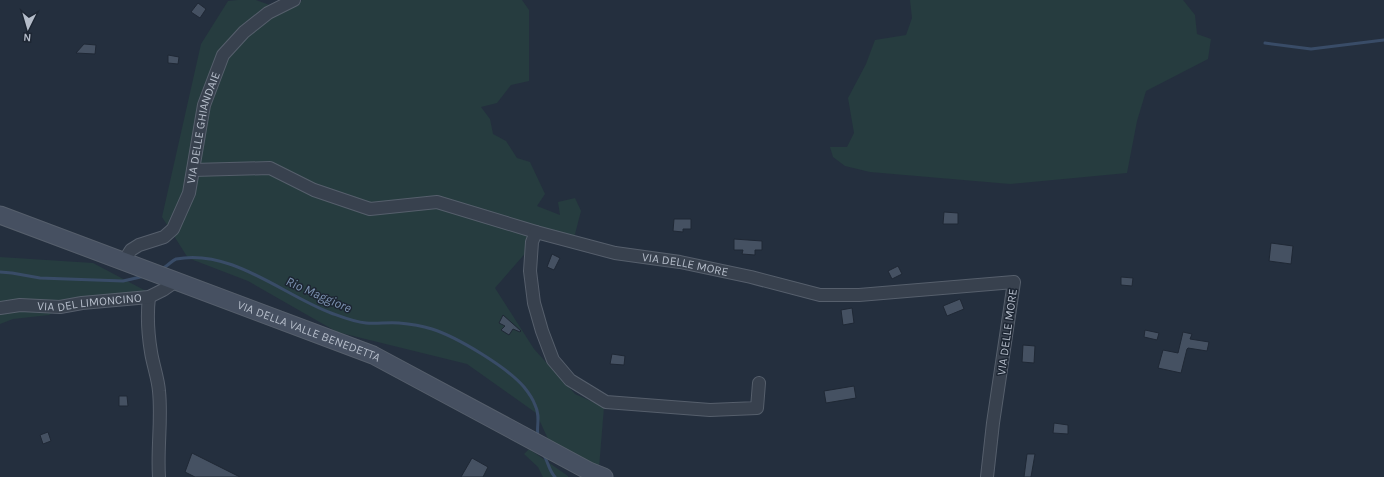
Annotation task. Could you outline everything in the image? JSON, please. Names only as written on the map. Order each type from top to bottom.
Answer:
[{"type":"main road","name":"VIA DELLA VALLE BENEDETTA","points":[[0,215],[373,356],[589,471],[604,477]]},
{"type":"street","name":"VIA DELLE GHIANDAIE","points":[[124,261],[131,250],[139,245],[164,237],[173,229],[189,193],[204,105],[223,56],[244,32],[268,13],[294,0]]},
{"type":"street","points":[[193,170],[270,168],[314,190],[370,209],[437,202],[536,232],[532,242],[530,271],[534,303],[542,332],[553,360],[570,380],[606,402],[710,410],[757,408],[759,383]]},
{"type":"street","name":"VIA DELLE MORE","points":[[536,232],[615,253],[680,262],[751,277],[820,295],[860,295],[1014,282],[993,423],[987,477]]},
{"type":"street","name":"VIA DEL LIMONCINO","points":[[0,308],[20,305],[60,308],[82,303],[149,297],[163,290],[171,279]]},
{"type":"street","points":[[149,297],[148,309],[151,351],[159,390],[159,477]]},
{"type":"green space","points":[[256,0],[275,7],[298,6],[302,0],[522,0],[529,10],[529,81],[511,85],[497,103],[481,107],[490,119],[493,134],[506,141],[517,158],[530,162],[545,194],[537,206],[560,215],[558,202],[575,198],[581,211],[574,238],[542,234],[495,288],[534,349],[575,394],[604,407],[599,468],[549,441],[536,413],[467,364],[337,332],[248,281],[188,258],[162,217],[201,44],[228,1]]},
{"type":"green space","points":[[910,0],[1183,0],[1195,15],[1197,34],[1211,39],[1208,59],[1146,91],[1137,121],[1127,173],[1010,184],[870,172],[845,166],[833,157],[830,147],[847,147],[854,133],[848,98],[866,64],[875,40],[906,35],[912,18]]},
{"type":"green space","points":[[0,257],[93,263],[146,291],[73,300],[49,315],[13,319],[0,324]]},
{"type":"green space","points":[[529,449],[568,477],[543,477],[538,467],[524,454]]},
{"type":"building","points":[[198,3],[206,9],[200,18],[191,12]]},
{"type":"building","points":[[84,44],[96,45],[95,54],[76,53]]},
{"type":"building","points":[[168,55],[179,57],[178,64],[168,63]]},
{"type":"building","points":[[944,212],[958,213],[958,224],[943,224]]},
{"type":"building","points":[[674,219],[691,219],[691,229],[683,229],[683,232],[673,231]]},
{"type":"building","points":[[734,239],[762,241],[762,250],[755,250],[755,255],[742,254],[743,250],[734,250]]},
{"type":"building","points":[[1271,243],[1293,246],[1291,264],[1269,261]]},
{"type":"building","points":[[552,254],[560,258],[554,270],[547,267]]},
{"type":"building","points":[[898,266],[902,274],[892,279],[888,271]]},
{"type":"building","points":[[1121,277],[1133,278],[1132,286],[1121,285]]},
{"type":"building","points":[[960,299],[964,309],[947,316],[943,306]]},
{"type":"building","points":[[852,308],[854,323],[843,325],[841,310]]},
{"type":"building","points":[[503,315],[521,331],[520,332],[513,329],[509,335],[501,330],[505,326],[499,323]]},
{"type":"building","points":[[1145,330],[1159,333],[1157,340],[1144,337]]},
{"type":"building","points":[[1183,332],[1192,334],[1190,339],[1209,342],[1207,351],[1188,348],[1181,373],[1158,368],[1163,350],[1178,353]]},
{"type":"building","points":[[1023,345],[1035,346],[1034,363],[1022,362]]},
{"type":"building","points":[[612,354],[625,356],[624,365],[610,364]]},
{"type":"building","points":[[854,386],[856,398],[826,403],[824,391]]},
{"type":"building","points":[[119,396],[127,396],[128,406],[119,406]]},
{"type":"building","points":[[1054,423],[1068,425],[1068,434],[1053,433]]},
{"type":"building","points":[[48,432],[51,441],[43,444],[40,435]]},
{"type":"building","points":[[192,453],[240,477],[195,477],[185,472]]},
{"type":"building","points":[[1027,454],[1035,454],[1031,477],[1024,477]]},
{"type":"building","points":[[472,458],[488,467],[483,477],[461,477]]},
{"type":"waterway","points":[[1265,43],[1311,49],[1384,40]]},
{"type":"waterway","name":"Rio Maggiore","points":[[161,269],[176,259],[196,257],[217,260],[256,275],[331,313],[357,322],[412,325],[428,328],[442,333],[468,346],[494,362],[524,387],[532,398],[537,409],[538,437]]},
{"type":"waterway","name":"Rio Maggiore","points":[[0,272],[40,278],[123,281],[145,276]]},
{"type":"waterway","name":"Rio Maggiore","points":[[543,454],[551,472],[555,477]]}]
